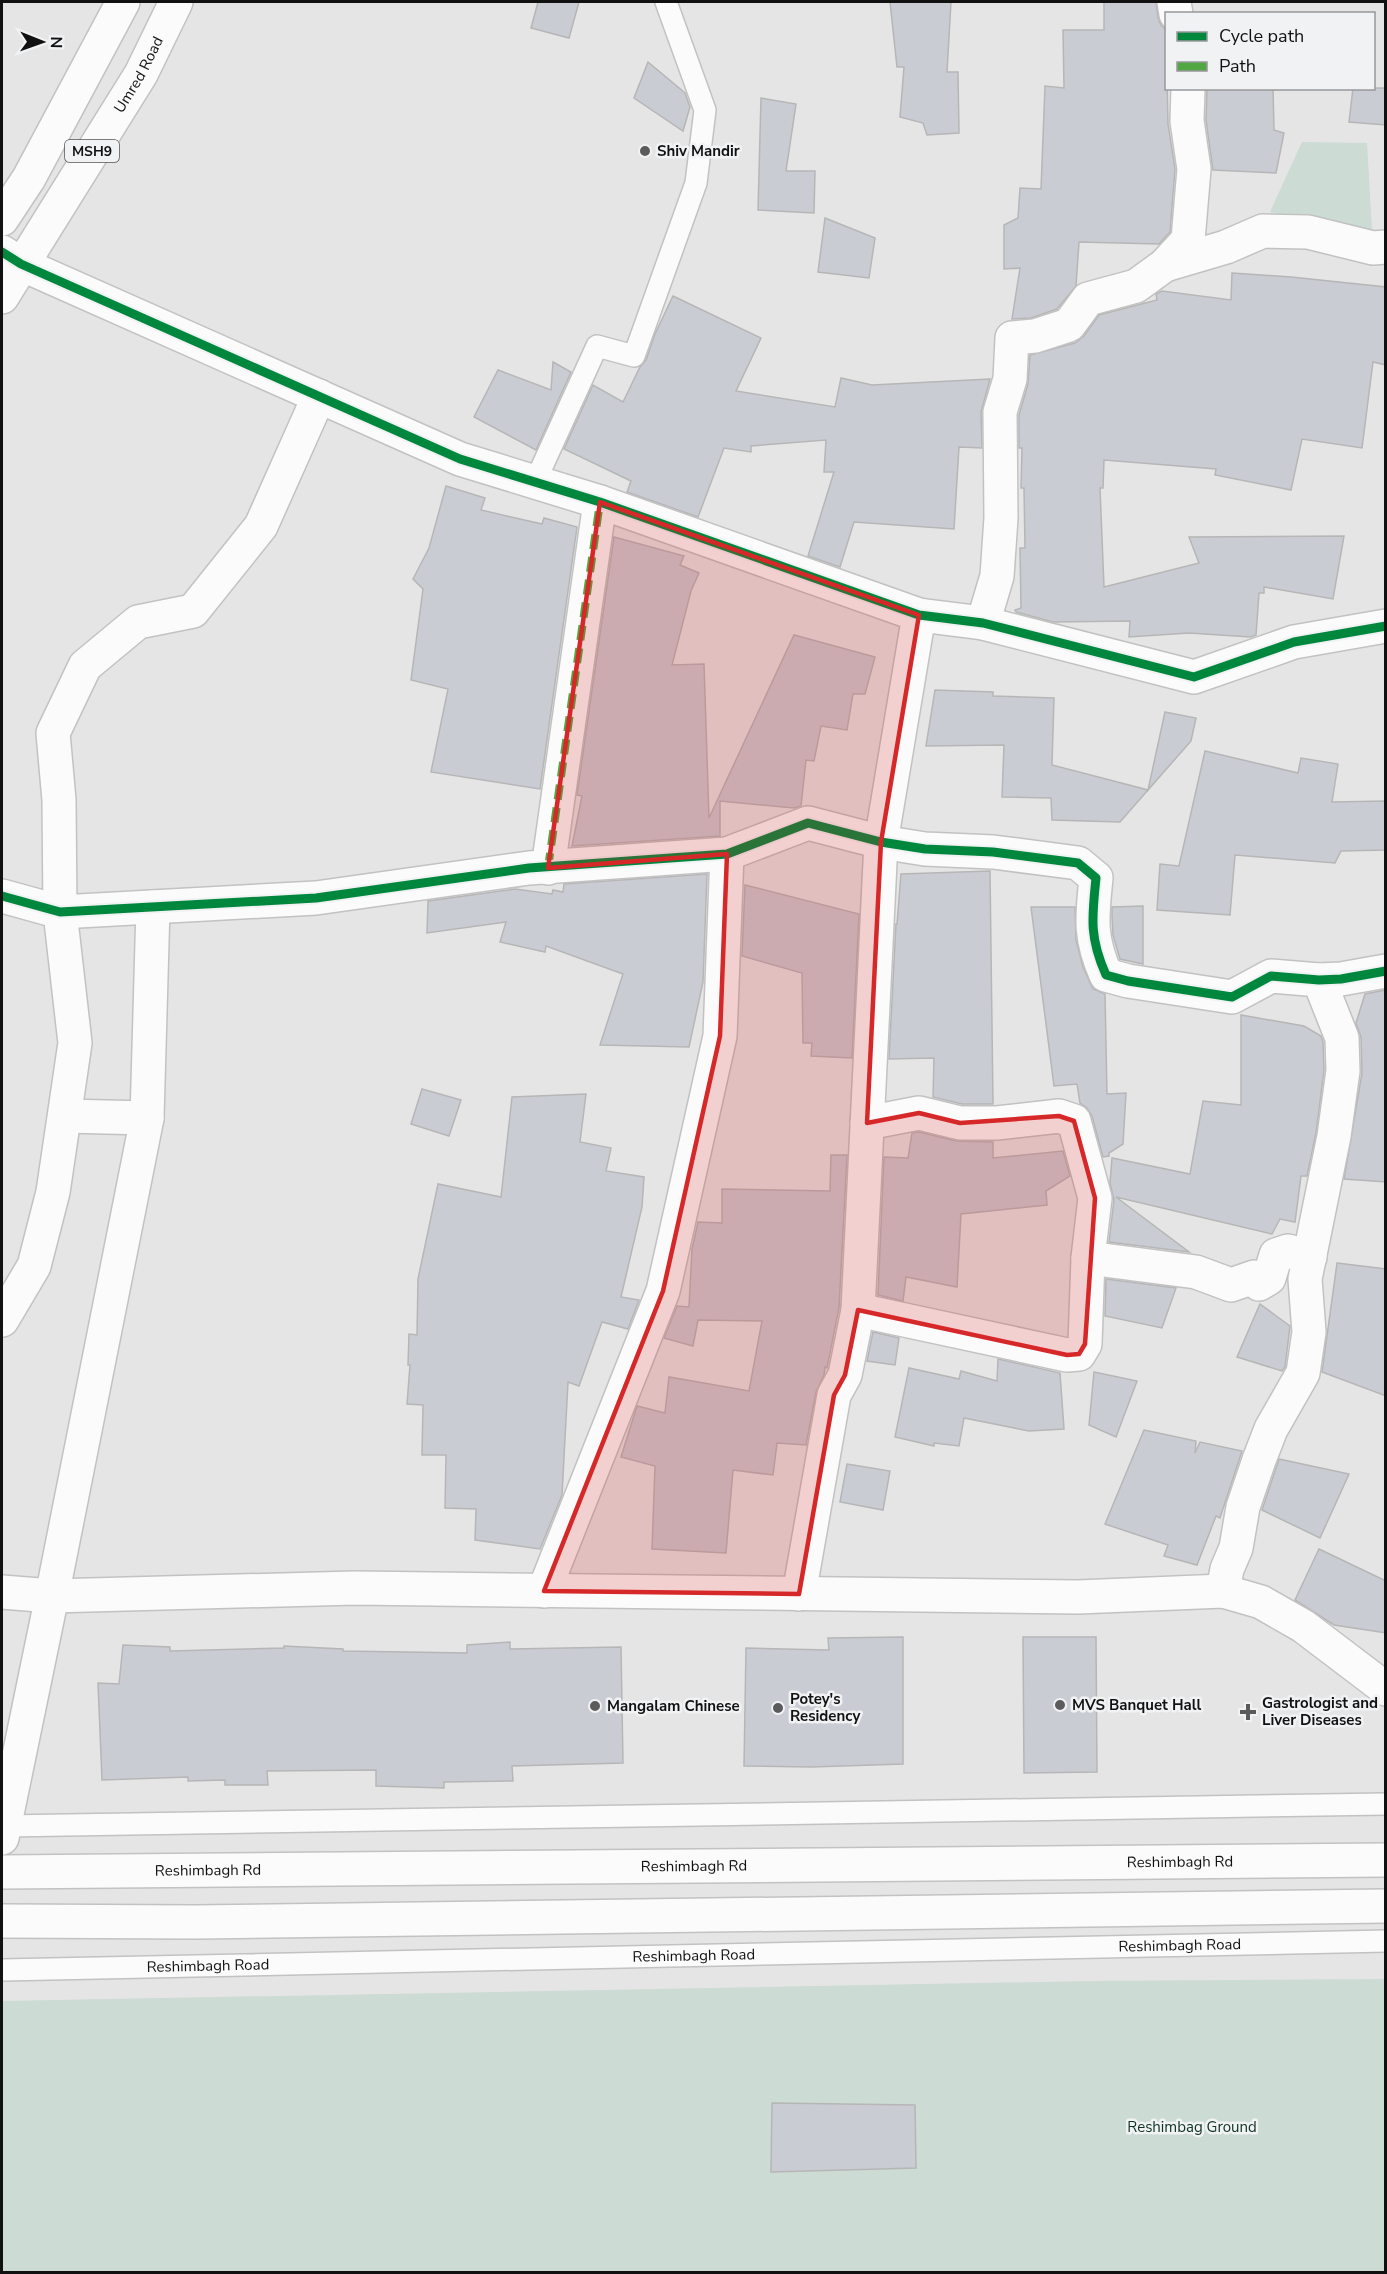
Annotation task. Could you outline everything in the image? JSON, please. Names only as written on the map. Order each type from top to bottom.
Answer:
[{"type":"street","points":[[2,219],[29,178],[123,2]]},
{"type":"street","name":"Umred Road","points":[[2,297],[11,258],[141,74],[176,2]]},
{"type":"street","points":[[983,623],[997,576],[1001,518],[1000,412],[1010,379],[1012,338],[1035,336],[1069,326],[1088,299],[1136,286],[1165,265],[1188,240],[1194,169],[1187,121],[1188,90]]},
{"type":"street","points":[[1165,265],[1226,247],[1263,231],[1308,232],[1381,239]]},
{"type":"street","points":[[11,258],[460,459],[600,502],[919,615],[983,623],[1194,677],[1294,642],[1385,622]]},
{"type":"street","points":[[2,1320],[34,1266],[52,1192],[75,1043],[60,912],[59,800],[53,733],[85,666],[138,622],[193,611],[261,526],[320,396]]},
{"type":"street","points":[[548,868],[600,502]]},
{"type":"street","points":[[799,1594],[834,1395],[845,1375],[858,1311],[881,842],[919,615]]},
{"type":"street","points":[[2,896],[60,912],[316,898],[529,868],[727,854],[808,823],[881,842],[925,849],[993,852],[1078,863],[1096,878],[1092,926],[1097,955],[1106,975],[1128,981],[1232,997],[1271,975],[1319,980],[1341,979],[1386,971]]},
{"type":"street","points":[[544,1591],[663,1291],[720,1036],[727,854]]},
{"type":"street","points":[[3,1832],[147,1118],[153,907]]},
{"type":"street","points":[[1223,1592],[1227,1569],[1236,1548],[1243,1507],[1258,1460],[1271,1429],[1303,1373],[1309,1332],[1305,1279],[1334,1136],[1343,1071],[1342,1038],[1319,980]]},
{"type":"street","points":[[858,1311],[1066,1355],[1079,1354],[1085,1344],[1088,1258],[1095,1198],[1074,1121],[1059,1116],[997,1123],[960,1123],[919,1113],[867,1123]]},
{"type":"street","points":[[65,1116],[147,1118]]},
{"type":"street","points":[[1088,1258],[1196,1272],[1231,1286],[1254,1277],[1259,1284],[1269,1278],[1276,1255],[1288,1251],[1310,1257]]},
{"type":"street","points":[[2,1592],[52,1596],[354,1588],[1078,1597],[1223,1592],[1261,1602],[1303,1626],[1386,1689]]},
{"type":"street","name":"Reshimbagh Rd","points":[[2,1872],[1386,1860]]},
{"type":"street","points":[[2,1921],[195,1922],[1386,1906]]},
{"type":"lane","points":[[535,482],[597,346],[634,356],[696,183],[705,110],[666,2]]},
{"type":"lane","points":[[3,1832],[1386,1804]]},
{"type":"lane","name":"Reshimbagh Road","points":[[2,1970],[1386,1941]]},
{"type":"highlighted area","points":[[600,502],[919,615],[881,842],[867,1123],[919,1113],[960,1123],[1059,1116],[1074,1121],[1095,1198],[1085,1344],[1079,1354],[1067,1355],[858,1310],[845,1375],[834,1395],[799,1594],[544,1591],[663,1291],[720,1036],[727,854],[548,868]]},
{"type":"green space","points":[[1302,142],[1367,143],[1372,230],[1340,227],[1270,212]]},
{"type":"green space","name":"Reshimbag Ground","points":[[1385,1979],[1385,2272],[2,2272],[2,2001],[1093,1981]]},
{"type":"building","points":[[538,2],[579,2],[569,38],[531,28]]},
{"type":"building","points":[[890,2],[951,2],[947,72],[958,72],[959,133],[927,135],[923,123],[900,117],[904,67],[897,67]]},
{"type":"building","points":[[1104,2],[1156,2],[1158,18],[1165,29],[1165,90],[1167,90],[1168,124],[1175,169],[1170,232],[1159,244],[1079,242],[1076,286],[1057,309],[1031,318],[1012,319],[1020,268],[1004,269],[1004,225],[1018,218],[1020,188],[1041,189],[1045,86],[1064,88],[1063,30],[1104,30]]},
{"type":"building","points":[[648,62],[685,93],[690,107],[683,131],[634,98]]},
{"type":"building","points":[[1386,88],[1386,125],[1349,122],[1353,90]]},
{"type":"building","points":[[1207,90],[1273,90],[1274,130],[1284,133],[1276,173],[1213,170],[1206,120]]},
{"type":"building","points":[[761,98],[796,104],[786,171],[815,171],[814,213],[758,210]]},
{"type":"building","points":[[825,218],[875,238],[869,278],[818,272]]},
{"type":"building","points":[[1232,273],[1386,287],[1386,365],[1373,362],[1362,448],[1302,439],[1291,490],[1215,475],[1216,469],[1104,460],[1103,488],[1100,488],[1104,587],[1199,563],[1189,537],[1344,536],[1333,599],[1264,587],[1264,593],[1259,593],[1256,635],[1251,637],[1189,633],[1129,637],[1130,621],[1053,622],[1016,612],[1015,610],[1021,608],[1020,548],[1025,548],[1019,415],[1028,384],[1030,355],[1075,343],[1084,336],[1099,315],[1157,300],[1156,294],[1162,291],[1231,300]]},
{"type":"building","points":[[673,296],[761,338],[736,391],[835,407],[841,378],[872,385],[990,379],[981,412],[982,448],[959,447],[954,529],[854,522],[840,567],[808,556],[834,472],[824,472],[826,440],[751,446],[751,452],[724,448],[698,517],[627,492],[631,481],[564,449],[593,385],[623,402],[640,367],[646,360],[655,334]]},
{"type":"building","points":[[553,362],[571,372],[536,450],[474,417],[498,370],[551,390]]},
{"type":"building","points":[[446,486],[485,498],[481,510],[542,524],[544,518],[577,527],[540,789],[431,772],[448,689],[411,680],[423,589],[413,579],[429,548]]},
{"type":"building","points":[[614,537],[684,556],[680,565],[699,573],[691,591],[672,665],[704,664],[709,818],[794,635],[875,657],[865,694],[853,694],[847,730],[821,726],[814,761],[806,760],[801,806],[794,808],[720,801],[720,836],[572,846],[582,796],[577,795]]},
{"type":"building","points":[[935,690],[993,692],[993,696],[1054,698],[1052,765],[1148,790],[1120,822],[1052,820],[1051,798],[1002,797],[1004,745],[926,746]]},
{"type":"building","points":[[1165,712],[1196,718],[1191,741],[1148,790]]},
{"type":"building","points":[[1205,751],[1298,773],[1301,758],[1338,764],[1332,802],[1386,801],[1386,850],[1341,851],[1335,863],[1235,855],[1230,915],[1157,910],[1160,864],[1179,866]]},
{"type":"building","points":[[990,871],[993,1104],[962,1104],[933,1097],[934,1058],[889,1059],[901,874]]},
{"type":"building","points":[[707,874],[703,982],[689,1047],[600,1045],[623,974],[546,946],[545,952],[500,942],[506,922],[427,933],[428,901],[515,889],[552,894],[553,890],[563,892],[564,884]]},
{"type":"building","points":[[745,885],[859,914],[852,1058],[811,1056],[812,1043],[803,1043],[802,973],[742,956]]},
{"type":"building","points":[[1143,906],[1143,964],[1120,959],[1113,935],[1112,907]]},
{"type":"building","points":[[1031,907],[1075,907],[1076,940],[1083,967],[1093,989],[1105,994],[1107,1094],[1126,1093],[1123,1144],[1109,1153],[1109,1156],[1103,1157],[1092,1116],[1080,1103],[1077,1084],[1054,1086]]},
{"type":"building","points":[[1386,990],[1386,1182],[1344,1179],[1362,1073],[1361,1037],[1356,1023],[1365,994]]},
{"type":"building","points":[[1241,1015],[1304,1026],[1321,1036],[1323,1042],[1324,1070],[1316,1133],[1307,1176],[1301,1176],[1295,1222],[1280,1219],[1272,1234],[1116,1197],[1189,1252],[1109,1242],[1114,1200],[1110,1183],[1112,1158],[1190,1174],[1203,1101],[1241,1105]]},
{"type":"building","points":[[422,1089],[461,1100],[449,1136],[411,1124]]},
{"type":"building","points":[[586,1094],[580,1142],[611,1148],[606,1171],[644,1177],[642,1207],[621,1297],[639,1300],[628,1329],[602,1322],[579,1386],[568,1382],[562,1495],[540,1549],[475,1540],[476,1509],[445,1508],[446,1455],[422,1455],[423,1405],[407,1404],[410,1365],[408,1365],[409,1334],[417,1335],[418,1279],[438,1184],[501,1197],[512,1097]]},
{"type":"building","points":[[919,1132],[956,1141],[993,1142],[993,1158],[1063,1151],[1070,1176],[1046,1191],[1047,1205],[961,1214],[957,1287],[906,1277],[903,1301],[878,1295],[884,1157],[908,1158],[912,1133]]},
{"type":"building","points":[[831,1155],[847,1155],[839,1308],[827,1368],[825,1367],[816,1392],[806,1445],[777,1443],[773,1475],[733,1470],[726,1553],[652,1549],[655,1466],[621,1457],[637,1406],[665,1413],[669,1377],[749,1391],[762,1321],[698,1320],[693,1346],[664,1338],[677,1306],[689,1307],[692,1249],[698,1222],[722,1223],[722,1189],[830,1191]]},
{"type":"building","points":[[1337,1263],[1386,1269],[1386,1396],[1322,1372]]},
{"type":"building","points":[[1106,1279],[1176,1288],[1162,1328],[1105,1316]]},
{"type":"building","points":[[1260,1304],[1290,1326],[1285,1367],[1282,1371],[1237,1357]]},
{"type":"building","points":[[873,1332],[899,1338],[895,1365],[867,1361]]},
{"type":"building","points":[[998,1359],[1060,1373],[1064,1429],[1029,1431],[964,1418],[959,1446],[934,1443],[934,1446],[895,1437],[909,1368],[959,1379],[961,1371],[997,1381]]},
{"type":"building","points":[[1094,1372],[1137,1381],[1116,1437],[1089,1425]]},
{"type":"building","points":[[1144,1430],[1196,1441],[1195,1453],[1200,1442],[1242,1451],[1220,1518],[1216,1516],[1197,1565],[1164,1556],[1168,1545],[1105,1524]]},
{"type":"building","points":[[1279,1459],[1349,1474],[1320,1538],[1262,1510]]},
{"type":"building","points":[[847,1464],[890,1471],[883,1510],[840,1502]]},
{"type":"building","points":[[1319,1549],[1386,1581],[1386,1633],[1334,1625],[1295,1600]]},
{"type":"building","points":[[903,1637],[903,1764],[811,1767],[744,1766],[746,1648],[829,1650],[828,1638]]},
{"type":"building","name":"MVS Banquet Hall","points":[[1023,1637],[1096,1637],[1097,1772],[1024,1773]]},
{"type":"building","points":[[510,1642],[510,1649],[621,1647],[623,1763],[512,1766],[513,1781],[444,1782],[444,1788],[376,1786],[376,1770],[267,1771],[268,1785],[225,1785],[225,1780],[188,1781],[188,1777],[102,1780],[98,1683],[119,1684],[123,1645],[170,1647],[170,1651],[284,1648],[284,1646],[343,1649],[343,1651],[467,1653],[467,1645]]},
{"type":"building","points":[[772,2103],[915,2105],[916,2168],[771,2172]]},
{"type":"marked path","points":[[548,868],[600,502]]},
{"type":"cycle path","points":[[2,252],[21,264],[460,459],[600,502],[919,615],[983,623],[1194,677],[1294,642],[1386,626]]},
{"type":"cycle path","points":[[2,896],[60,912],[316,898],[529,868],[727,854],[808,823],[881,842],[925,849],[993,852],[1078,863],[1096,878],[1093,904],[1094,938],[1106,975],[1128,981],[1232,997],[1271,976],[1319,980],[1341,979],[1386,971]]},
{"type":"place","name":"Shiv Mandir","points":[[645,151]]},
{"type":"place","name":"MVS Banquet Hall","points":[[1060,1705]]},
{"type":"place","name":"Mangalam Chinese","points":[[595,1706]]},
{"type":"place","name":"Potey's Residency","points":[[778,1708]]},
{"type":"place","name":"Gastrologist and Liver Diseases","points":[[1248,1712]]}]
